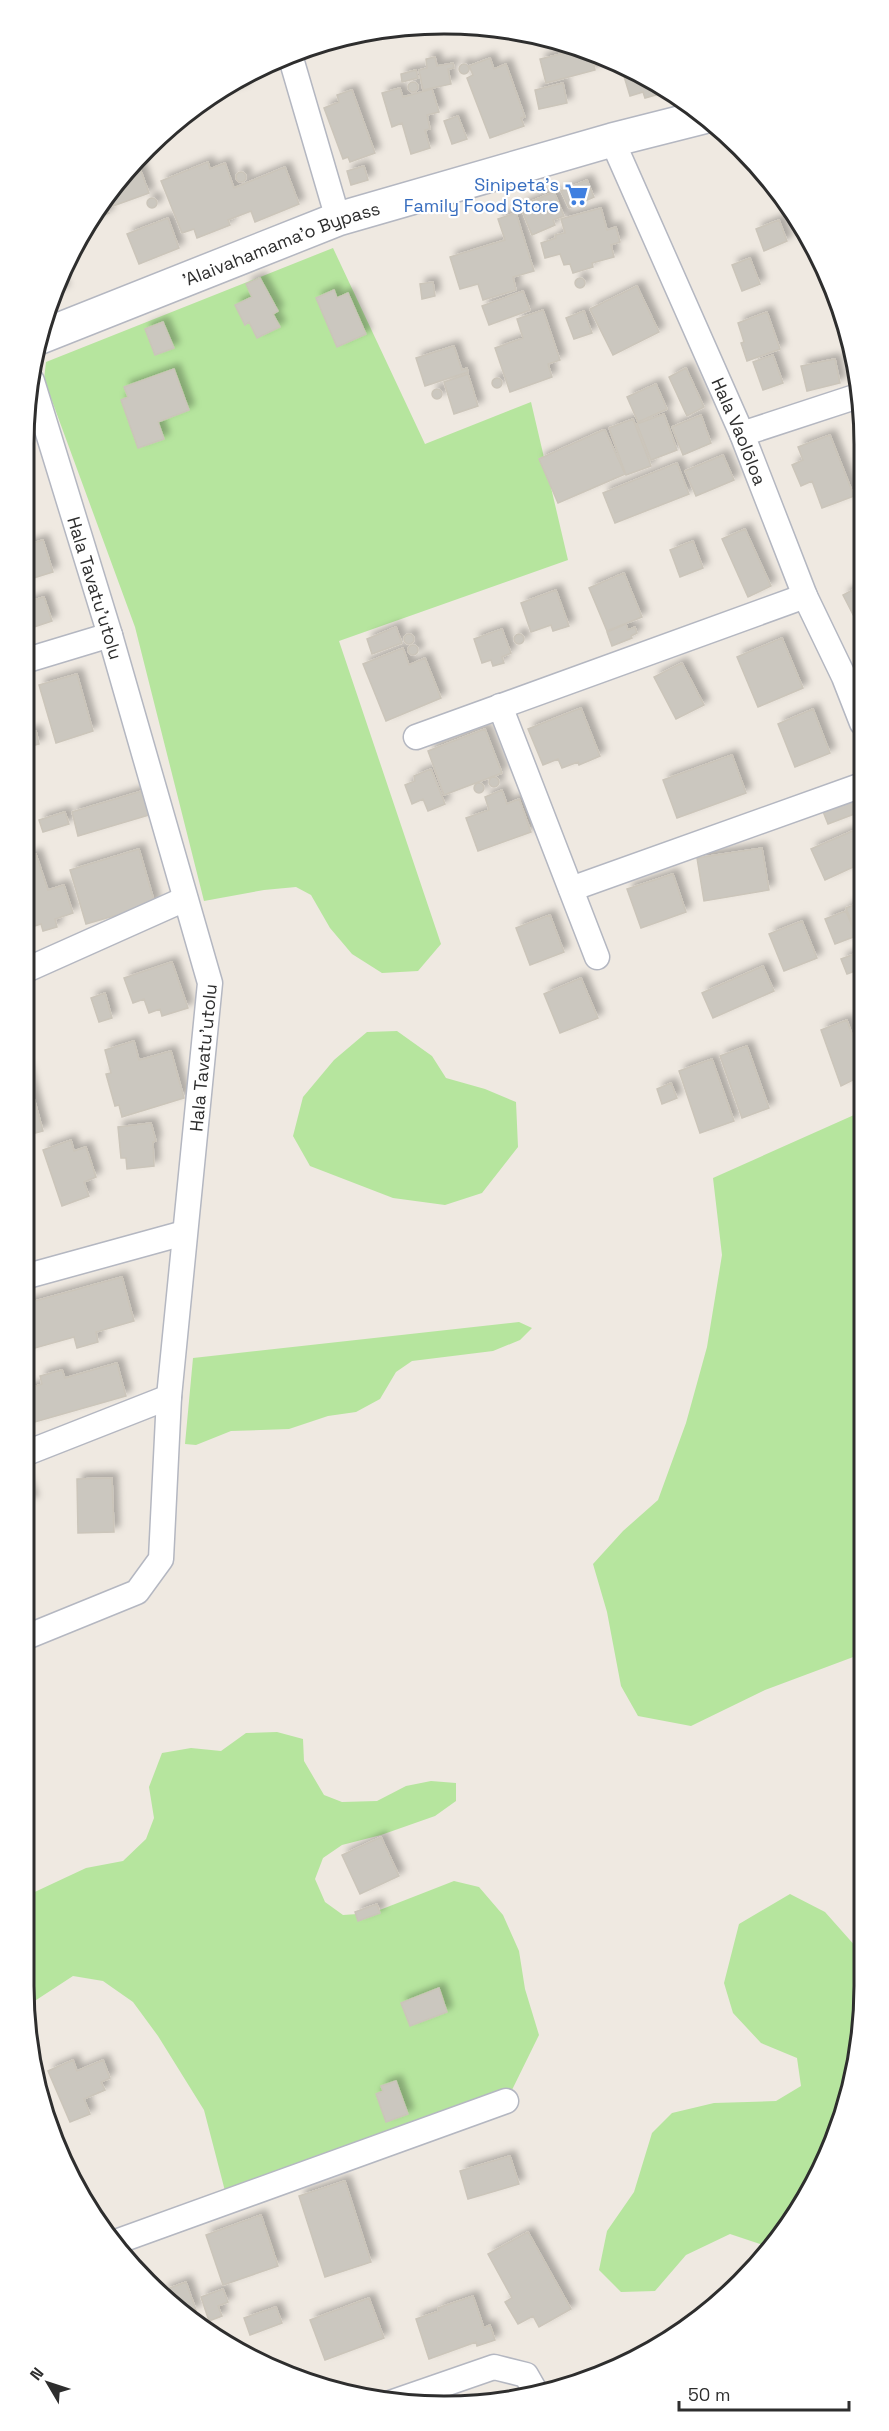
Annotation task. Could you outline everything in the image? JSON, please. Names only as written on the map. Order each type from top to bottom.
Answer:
[{"type":"main road","name":"'Alaivahamama'o Bypass","points":[[49,333],[338,219],[612,140],[694,119]]},
{"type":"street","points":[[293,64],[338,219]]},
{"type":"street","name":"Hala Vaolōloa","points":[[612,140],[742,434],[805,596],[853,672]]},
{"type":"street","name":"Hala Tavatu'utolu","points":[[34,1634],[137,1592],[161,1559],[169,1397],[210,982],[110,635],[37,398]]},
{"type":"street","points":[[742,434],[852,398]]},
{"type":"street","points":[[416,737],[805,596]]},
{"type":"street","points":[[34,658],[110,635]]},
{"type":"street","points":[[500,706],[597,957]]},
{"type":"street","points":[[571,889],[854,788]]},
{"type":"street","points":[[34,967],[185,899]]},
{"type":"street","points":[[34,1274],[184,1233]]},
{"type":"street","points":[[34,1450],[169,1397]]},
{"type":"street","points":[[122,2240],[506,2101]]},
{"type":"street","points":[[412,2395],[494,2367],[526,2375],[533,2387]]},
{"type":"green space","points":[[333,248],[425,444],[531,402],[568,560],[339,641],[441,944],[418,971],[382,973],[352,954],[330,928],[311,895],[296,887],[264,890],[204,901],[135,627],[44,379],[46,362]]},
{"type":"green space","points":[[397,1031],[432,1056],[446,1078],[485,1089],[516,1102],[518,1147],[482,1193],[445,1205],[393,1198],[310,1166],[293,1136],[303,1097],[334,1060],[367,1032]]},
{"type":"green space","points":[[854,1115],[854,1657],[765,1690],[691,1726],[638,1716],[621,1686],[607,1612],[593,1564],[623,1531],[658,1500],[686,1423],[707,1347],[722,1255],[713,1178]]},
{"type":"green space","points":[[519,1322],[532,1328],[520,1340],[493,1351],[412,1361],[396,1372],[380,1399],[356,1412],[328,1416],[289,1429],[231,1431],[196,1445],[185,1444],[193,1358]]},
{"type":"green space","points":[[277,1732],[303,1739],[304,1761],[324,1795],[342,1802],[377,1801],[406,1786],[431,1781],[456,1783],[456,1801],[435,1816],[381,1835],[342,1845],[323,1858],[315,1879],[325,1902],[343,1915],[372,1913],[454,1881],[479,1887],[503,1915],[519,1951],[525,1989],[539,2035],[510,2094],[225,2191],[204,2110],[158,2036],[133,2002],[103,1981],[73,1976],[35,2001],[34,1892],[86,1868],[123,1861],[146,1839],[154,1818],[149,1787],[162,1753],[191,1748],[221,1751],[246,1733]]},
{"type":"green space","points":[[790,1894],[825,1912],[854,1945],[854,2013],[851,2040],[841,2093],[833,2118],[800,2192],[762,2246],[730,2234],[686,2255],[655,2291],[621,2292],[599,2270],[607,2231],[634,2192],[652,2133],[672,2113],[714,2103],[776,2101],[801,2086],[797,2058],[761,2043],[733,2013],[724,1983],[739,1924]]},
{"type":"building","points":[[566,53],[594,63],[595,70],[546,83],[540,59]]},
{"type":"building","points":[[435,57],[437,66],[453,63],[454,68],[448,69],[451,84],[423,90],[419,70],[427,68],[426,59]]},
{"type":"building","points":[[490,58],[494,69],[506,64],[525,117],[521,118],[524,126],[490,138],[467,78],[473,75],[469,66]]},
{"type":"building","points":[[464,64],[469,69],[464,74],[459,69]]},
{"type":"building","points":[[416,70],[418,78],[402,82],[401,74]]},
{"type":"building","points":[[624,76],[658,94],[645,98],[643,92],[630,96]]},
{"type":"building","points":[[413,82],[417,83],[417,91],[413,92],[409,91],[408,87],[409,83]]},
{"type":"building","points":[[563,83],[567,103],[539,109],[535,90]]},
{"type":"building","points":[[400,88],[403,97],[432,89],[439,112],[427,115],[430,129],[425,130],[430,148],[411,154],[402,123],[392,127],[382,93]]},
{"type":"building","points":[[352,90],[375,153],[350,162],[348,157],[343,159],[324,108],[339,102],[337,95]]},
{"type":"building","points":[[458,116],[467,139],[452,144],[444,121]]},
{"type":"building","points":[[208,162],[210,169],[225,163],[234,188],[285,167],[299,204],[255,222],[251,211],[228,220],[230,225],[197,238],[194,229],[182,233],[161,181]]},
{"type":"building","points":[[364,166],[368,180],[351,185],[347,171]]},
{"type":"building","points":[[140,170],[149,193],[113,206],[119,195]]},
{"type":"building","points":[[241,172],[245,173],[245,181],[241,182],[237,181],[236,177],[237,173]]},
{"type":"building","points":[[587,180],[594,197],[569,208],[561,191]]},
{"type":"building","points":[[554,192],[564,216],[553,220],[555,225],[532,235],[520,206]]},
{"type":"building","points":[[152,198],[156,199],[156,207],[152,208],[148,207],[147,203],[148,199]]},
{"type":"building","points":[[601,208],[607,230],[616,227],[620,242],[611,245],[614,257],[592,263],[593,267],[573,273],[570,264],[564,265],[560,254],[545,258],[541,243],[556,238],[555,235],[565,233],[561,219]]},
{"type":"building","points":[[516,213],[534,271],[513,277],[516,290],[483,300],[478,284],[460,289],[450,257],[505,240],[498,219]]},
{"type":"building","points":[[168,218],[179,248],[139,264],[127,234]]},
{"type":"building","points":[[779,220],[787,241],[764,251],[756,229]]},
{"type":"building","points":[[750,258],[760,284],[742,291],[732,265]]},
{"type":"building","points":[[260,278],[278,311],[273,314],[280,327],[257,338],[249,322],[245,325],[235,305],[252,297],[246,284]]},
{"type":"building","points":[[580,278],[584,279],[584,287],[580,288],[576,287],[575,283],[576,279]]},
{"type":"building","points":[[433,282],[435,296],[422,299],[420,284]]},
{"type":"building","points":[[637,286],[659,332],[613,355],[590,309]]},
{"type":"building","points":[[334,290],[337,298],[348,293],[366,334],[337,347],[316,298]]},
{"type":"building","points":[[523,291],[530,310],[489,325],[482,306]]},
{"type":"building","points":[[543,310],[560,360],[548,364],[552,377],[510,392],[495,348],[523,338],[517,319]]},
{"type":"building","points":[[584,311],[592,333],[574,339],[566,318]]},
{"type":"building","points":[[767,312],[780,349],[747,361],[738,323]]},
{"type":"building","points":[[163,322],[174,348],[155,355],[145,329]]},
{"type":"building","points":[[454,346],[462,370],[467,368],[468,372],[425,386],[416,358]]},
{"type":"building","points":[[773,355],[783,383],[763,390],[753,362]]},
{"type":"building","points":[[835,359],[840,383],[807,391],[801,366]]},
{"type":"building","points":[[686,368],[704,407],[687,416],[669,377]]},
{"type":"building","points":[[174,369],[189,410],[158,422],[164,439],[138,448],[121,400],[128,397],[124,387]]},
{"type":"building","points":[[468,374],[478,406],[454,414],[444,382]]},
{"type":"building","points":[[497,378],[501,379],[501,387],[497,388],[493,387],[492,383],[493,379]]},
{"type":"building","points":[[656,384],[667,409],[638,422],[627,397]]},
{"type":"building","points":[[437,389],[441,390],[441,398],[437,399],[433,398],[432,394],[433,390]]},
{"type":"building","points":[[664,414],[677,450],[651,460],[637,424]]},
{"type":"building","points":[[701,415],[711,443],[683,455],[672,427]]},
{"type":"building","points":[[633,419],[651,466],[626,475],[609,428]]},
{"type":"building","points":[[603,430],[625,474],[558,503],[539,459]]},
{"type":"building","points":[[830,435],[854,496],[822,508],[812,481],[801,486],[792,465],[803,460],[798,447]]},
{"type":"building","points":[[723,455],[734,480],[696,496],[685,471]]},
{"type":"building","points":[[677,463],[689,494],[615,523],[603,493]]},
{"type":"building","points":[[745,529],[771,586],[748,597],[722,539]]},
{"type":"building","points":[[43,540],[53,572],[34,578],[34,543]]},
{"type":"building","points":[[693,541],[703,568],[680,577],[670,550]]},
{"type":"building","points":[[624,573],[642,617],[607,631],[589,588]]},
{"type":"building","points":[[854,589],[854,616],[843,595]]},
{"type":"building","points":[[556,590],[569,626],[553,631],[551,625],[531,632],[521,603]]},
{"type":"building","points":[[44,597],[52,621],[34,627],[34,600]]},
{"type":"building","points":[[626,624],[628,630],[635,627],[637,633],[631,636],[632,638],[612,646],[607,632]]},
{"type":"building","points":[[396,627],[402,643],[372,654],[367,639]]},
{"type":"building","points":[[502,629],[511,653],[502,657],[504,663],[493,666],[491,660],[482,663],[474,639]]},
{"type":"building","points":[[409,634],[413,635],[413,643],[409,644],[405,643],[404,639],[405,635]]},
{"type":"building","points":[[519,634],[523,635],[523,643],[519,644],[515,643],[514,639],[515,635]]},
{"type":"building","points":[[782,638],[803,688],[758,707],[737,657]]},
{"type":"building","points":[[413,645],[417,646],[417,654],[413,655],[409,654],[408,650],[409,646]]},
{"type":"building","points":[[403,648],[409,665],[425,658],[441,698],[386,721],[363,664]]},
{"type":"building","points":[[682,663],[704,705],[676,719],[654,677]]},
{"type":"building","points":[[77,674],[93,731],[56,743],[39,685]]},
{"type":"building","points":[[581,708],[600,756],[579,765],[578,762],[562,768],[558,759],[543,765],[528,729]]},
{"type":"building","points":[[813,709],[830,753],[795,767],[778,724]]},
{"type":"building","points":[[485,729],[502,773],[444,795],[428,751]]},
{"type":"building","points":[[36,731],[39,744],[34,745],[34,732]]},
{"type":"building","points":[[732,755],[746,793],[677,818],[663,780]]},
{"type":"building","points":[[431,769],[445,804],[428,811],[423,799],[412,804],[405,785],[415,781],[414,776]]},
{"type":"building","points":[[494,777],[498,778],[498,786],[494,787],[490,786],[489,782],[490,778]]},
{"type":"building","points":[[479,783],[483,784],[483,792],[479,793],[475,792],[474,788],[475,784]]},
{"type":"building","points":[[502,790],[507,804],[519,799],[531,832],[478,851],[466,818],[489,810],[485,797]]},
{"type":"building","points":[[142,791],[149,815],[78,836],[72,812]]},
{"type":"building","points":[[851,797],[854,814],[828,824],[822,809]]},
{"type":"building","points":[[65,812],[69,824],[43,832],[39,820]]},
{"type":"building","points":[[854,830],[854,867],[825,880],[811,849]]},
{"type":"building","points":[[762,848],[769,890],[704,901],[697,858]]},
{"type":"building","points":[[139,849],[155,904],[86,924],[70,870]]},
{"type":"building","points":[[36,854],[48,890],[64,885],[73,913],[55,919],[57,927],[43,931],[41,924],[34,926],[34,855]]},
{"type":"building","points":[[673,874],[686,912],[641,928],[627,889]]},
{"type":"building","points":[[854,905],[854,928],[846,908]]},
{"type":"building","points":[[846,911],[854,937],[835,944],[825,919]]},
{"type":"building","points":[[550,915],[564,952],[530,965],[516,928]]},
{"type":"building","points":[[802,921],[817,958],[784,971],[769,934]]},
{"type":"building","points":[[854,954],[854,971],[847,974],[841,959]]},
{"type":"building","points":[[172,962],[188,1008],[162,1016],[160,1009],[149,1013],[144,999],[133,1003],[124,978]]},
{"type":"building","points":[[763,966],[774,991],[713,1018],[702,993]]},
{"type":"building","points":[[581,978],[598,1018],[560,1033],[544,994]]},
{"type":"building","points":[[105,993],[112,1018],[99,1022],[91,998]]},
{"type":"building","points":[[847,1020],[854,1041],[854,1080],[841,1086],[821,1030]]},
{"type":"building","points":[[134,1041],[139,1060],[171,1051],[184,1098],[122,1117],[119,1105],[115,1106],[106,1074],[111,1073],[105,1050]]},
{"type":"building","points":[[747,1046],[769,1108],[742,1118],[720,1056]]},
{"type":"building","points":[[712,1059],[734,1121],[700,1133],[679,1071]]},
{"type":"building","points":[[671,1083],[677,1098],[662,1104],[657,1089]]},
{"type":"building","points":[[34,1098],[43,1131],[34,1133]]},
{"type":"building","points":[[151,1123],[156,1141],[153,1142],[154,1166],[127,1169],[126,1158],[121,1158],[118,1127]]},
{"type":"building","points":[[71,1140],[74,1151],[86,1147],[96,1177],[84,1182],[89,1196],[62,1206],[43,1150]]},
{"type":"building","points":[[122,1277],[134,1321],[96,1332],[98,1342],[77,1348],[74,1337],[34,1348],[34,1301]]},
{"type":"building","points":[[117,1363],[126,1396],[34,1422],[34,1387],[42,1384],[40,1376],[62,1370],[65,1378]]},
{"type":"building","points":[[112,1478],[114,1532],[78,1533],[77,1479]]},
{"type":"building","points":[[381,1837],[399,1876],[360,1894],[342,1855]]},
{"type":"building","points":[[377,1904],[380,1913],[358,1921],[355,1912]]},
{"type":"building","points":[[439,1988],[447,2012],[410,2026],[401,2003]]},
{"type":"building","points":[[73,2060],[77,2071],[103,2060],[110,2078],[101,2082],[105,2090],[84,2099],[90,2114],[70,2122],[48,2071]]},
{"type":"building","points":[[396,2081],[408,2114],[386,2122],[376,2094],[383,2091],[381,2086]]},
{"type":"building","points":[[510,2156],[519,2184],[468,2199],[460,2171]]},
{"type":"building","points":[[345,2181],[371,2262],[325,2277],[299,2196]]},
{"type":"building","points":[[261,2215],[278,2266],[223,2285],[206,2235]]},
{"type":"building","points":[[528,2232],[571,2309],[539,2327],[533,2316],[518,2324],[505,2302],[512,2298],[488,2254]]},
{"type":"building","points":[[186,2282],[196,2310],[194,2311],[168,2289]]},
{"type":"building","points":[[223,2289],[228,2302],[218,2306],[222,2316],[209,2321],[201,2297]]},
{"type":"building","points":[[473,2296],[484,2328],[490,2325],[495,2340],[477,2346],[476,2342],[429,2359],[416,2319],[439,2311],[438,2308]]},
{"type":"building","points":[[369,2298],[384,2338],[325,2360],[310,2320]]},
{"type":"building","points":[[276,2307],[282,2323],[250,2335],[244,2318]]},
{"type":"place","name":"Sinipeta's Family Food Store","points":[[577,194]]}]
